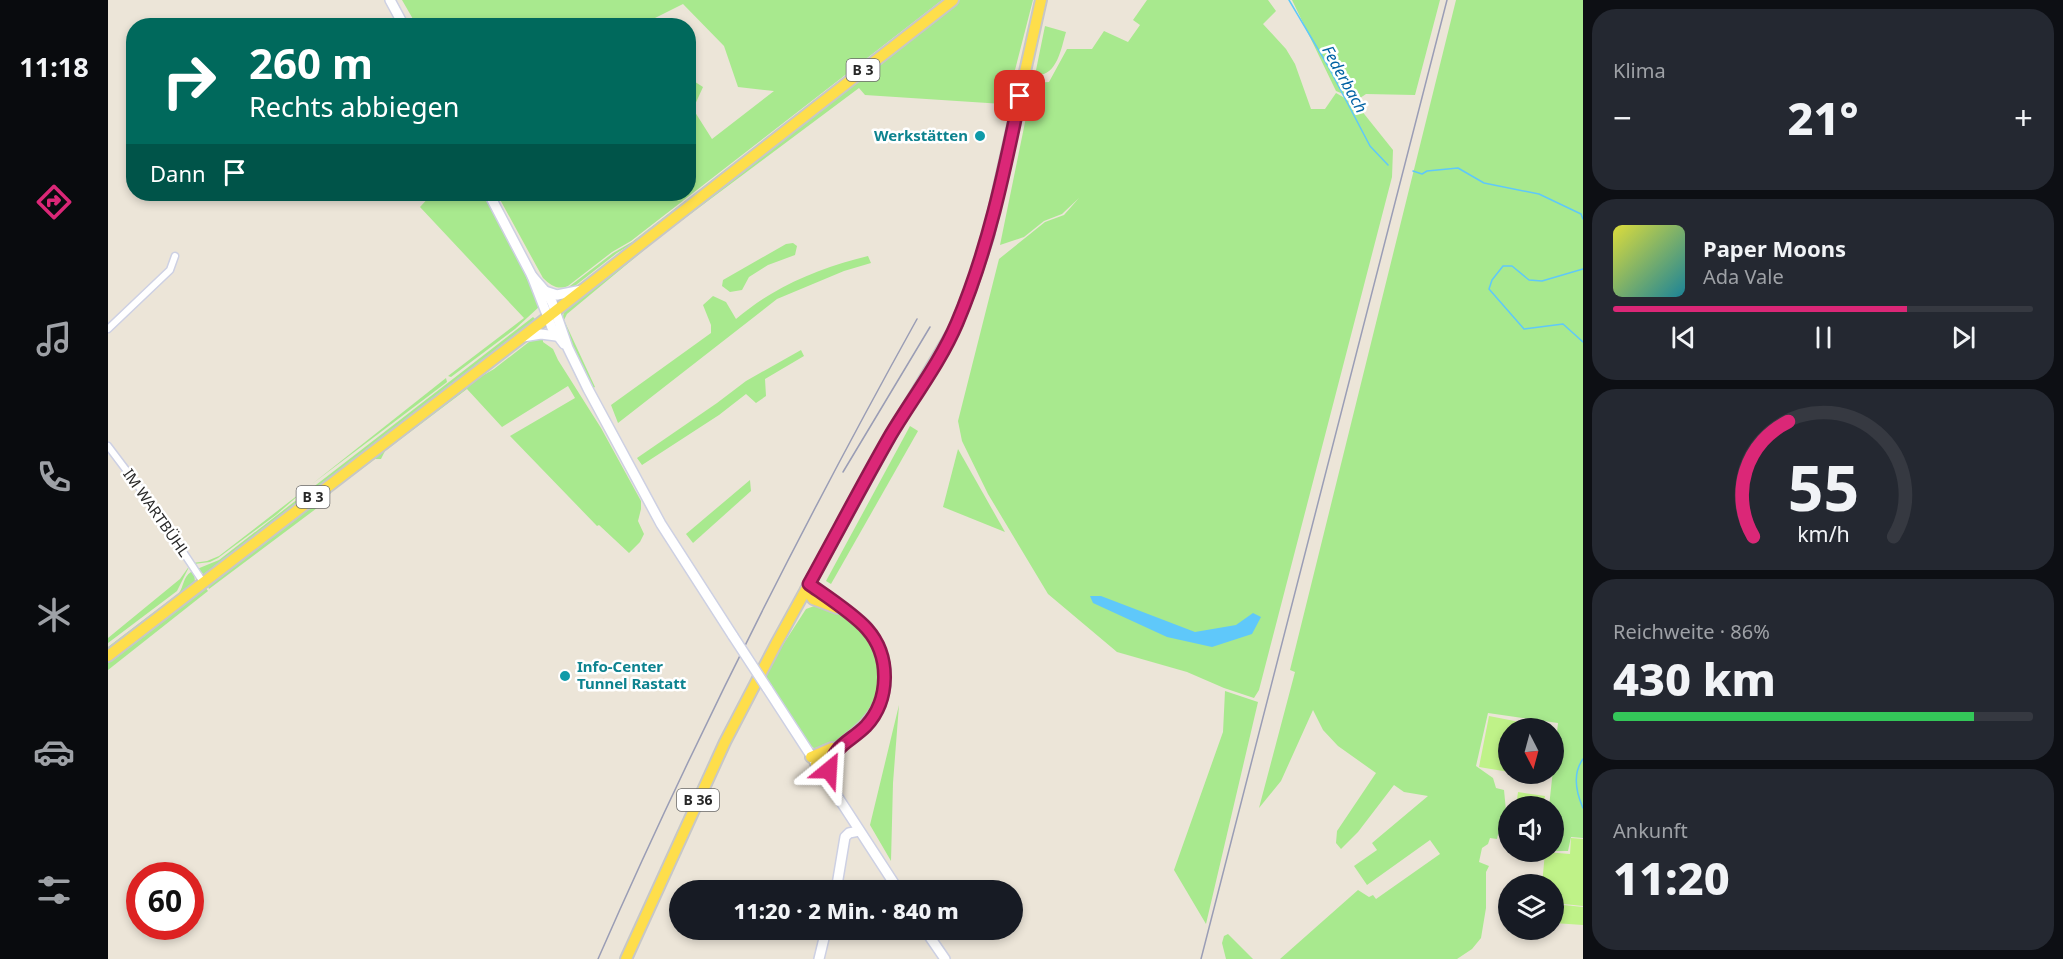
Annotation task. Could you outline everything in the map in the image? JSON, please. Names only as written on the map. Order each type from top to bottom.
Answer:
[{"type":"main road","name":"B 3","points":[[108,656],[954,0]]},
{"type":"main road","name":"B 36","points":[[626,959],[725,742],[793,612],[891,435],[956,326],[988,237],[1041,0]]},
{"type":"main road","points":[[807,587],[813,599],[819,603],[843,610]]},
{"type":"main road","points":[[807,587],[855,618],[872,636],[882,657],[885,672],[877,710],[867,724],[833,754],[813,760]]},
{"type":"main road","points":[[793,612],[819,603]]},
{"type":"main road","points":[[813,760],[844,743]]},
{"type":"main road","points":[[828,783],[833,754]]},
{"type":"street","points":[[390,0],[400,18]]},
{"type":"street","points":[[493,201],[661,524],[892,880]]},
{"type":"street","points":[[108,329],[170,270],[175,256]]},
{"type":"street","points":[[532,276],[545,291],[556,336],[568,348]]},
{"type":"street","points":[[545,291],[558,295],[582,290]]},
{"type":"street","points":[[521,338],[541,334],[556,336]]},
{"type":"street","name":"IM WARTBÜHL","points":[[108,446],[148,499],[203,582]]},
{"type":"street","points":[[838,880],[843,847],[859,831]]},
{"type":"street","points":[[819,959],[824,940]]},
{"type":"street","points":[[932,940],[945,959]]},
{"type":"green space","points":[[402,0],[942,0],[696,191],[696,114],[712,139],[774,91],[738,87],[724,46],[683,4],[655,18],[412,18]]},
{"type":"green space","points":[[945,0],[696,195],[696,193]]},
{"type":"green space","points":[[960,0],[1033,0],[1015,70],[1006,70],[1003,104],[865,95],[859,88],[661,236],[567,314],[564,320],[595,387],[591,389],[562,321],[564,312],[643,247],[836,96],[863,79],[894,51]]},
{"type":"green space","points":[[1147,0],[1268,0],[1276,11],[1263,24],[1286,49],[1295,64],[1311,109],[1325,109],[1336,93],[1357,105],[1393,150],[1392,177],[1259,690],[1254,698],[1187,672],[1117,652],[1048,594],[988,494],[962,441],[958,421],[999,259],[1045,222],[1064,215],[1079,198],[1062,214],[1044,221],[1024,237],[1000,245],[1033,83],[1049,82],[1067,49],[1092,49],[1104,31],[1128,42],[1140,25],[1133,20]]},
{"type":"green space","points":[[1292,0],[1440,0],[1415,95],[1366,94],[1357,100],[1336,91]]},
{"type":"green space","points":[[1456,0],[1583,0],[1583,838],[1571,837],[1568,851],[1564,851],[1564,796],[1550,796],[1551,784],[1564,784],[1564,718],[1523,718],[1488,713],[1476,766],[1493,778],[1496,788],[1504,790],[1505,796],[1498,796],[1497,839],[1490,838],[1488,844],[1482,848],[1479,862],[1489,866],[1486,872],[1486,908],[1481,938],[1472,949],[1457,959],[1280,959],[1358,890],[1369,897],[1373,895],[1376,899],[1440,854],[1430,840],[1367,885],[1354,866],[1377,850],[1372,843],[1428,796],[1404,792],[1394,785],[1358,832],[1341,849],[1336,843],[1337,831],[1376,773],[1338,746],[1323,730],[1313,710],[1281,781],[1259,808],[1295,672],[1290,670]]},
{"type":"green space","points":[[1045,26],[1066,32],[1060,54],[1053,67],[1048,72],[1035,75]]},
{"type":"green space","points":[[696,82],[703,87],[696,102]]},
{"type":"green space","points":[[426,201],[490,201],[540,306],[515,329],[451,377],[448,376],[524,318],[420,207]]},
{"type":"green space","points":[[501,201],[683,201],[568,286],[561,288],[543,278]]},
{"type":"green space","points":[[688,201],[571,289],[566,289],[613,253],[632,242]]},
{"type":"green space","points":[[793,243],[797,246],[795,255],[768,265],[749,277],[742,290],[730,292],[722,286],[723,280],[786,244]]},
{"type":"green space","points":[[868,256],[871,263],[844,271],[777,299],[618,423],[611,405],[711,333],[711,325],[703,305],[713,296],[726,302],[736,319],[762,300],[806,276]]},
{"type":"green space","points":[[533,317],[535,319],[529,325],[209,573],[203,574],[197,569],[219,560]]},
{"type":"green space","points":[[543,336],[543,342],[553,349],[601,428],[641,501],[638,521],[644,534],[640,542],[629,553],[599,525],[597,526],[510,436],[575,398],[568,386],[502,427],[467,389],[385,451],[381,459],[375,459],[331,492],[327,501],[209,589],[207,584],[470,383],[494,369],[534,338]]},
{"type":"green space","points":[[801,350],[804,356],[765,379],[766,396],[756,403],[746,394],[719,415],[642,465],[637,458],[746,381]]},
{"type":"green space","points":[[446,378],[447,382],[312,484]]},
{"type":"green space","points":[[910,426],[918,431],[831,584],[826,581]]},
{"type":"green space","points":[[958,449],[1005,532],[943,507]]},
{"type":"green space","points":[[750,480],[751,491],[693,543],[686,534]]},
{"type":"green space","points":[[307,488],[276,515],[218,558],[210,562],[193,563],[219,556]]},
{"type":"green space","points":[[190,565],[177,591],[108,643],[108,638],[180,579]]},
{"type":"green space","points":[[194,572],[195,582],[108,651],[108,647],[179,593],[186,576]]},
{"type":"green space","points":[[205,587],[208,591],[108,670],[108,661]]},
{"type":"green space","points":[[817,605],[841,612],[870,637],[881,672],[877,699],[866,719],[846,736],[827,746],[815,749],[810,745],[764,674],[806,609]]},
{"type":"green space","points":[[1225,691],[1258,702],[1206,924],[1174,870],[1223,732]]},
{"type":"green space","points":[[899,705],[893,783],[891,861],[870,825]]},
{"type":"green space","points":[[1489,716],[1499,718],[1498,770],[1479,767]]},
{"type":"green space","points":[[1518,792],[1545,796],[1517,796]]},
{"type":"green space","points":[[1571,838],[1583,839],[1583,906],[1564,904],[1564,874],[1543,874],[1544,862],[1564,862],[1564,854],[1570,854]]},
{"type":"green space","points":[[1564,905],[1583,907],[1583,925],[1564,924]]},
{"type":"green space","points":[[1228,934],[1253,959],[1226,959],[1222,943],[1224,936]]},
{"type":"water","points":[[1090,596],[1101,596],[1195,632],[1236,625],[1253,613],[1261,617],[1252,634],[1212,647],[1167,637],[1093,603]]},
{"type":"waterway","name":"Federbach","points":[[1289,0],[1328,66],[1370,146],[1388,165]]},
{"type":"waterway","name":"Federbach","points":[[1413,171],[1422,174],[1427,171],[1458,168],[1484,183],[1539,194],[1581,214],[1583,219]]},
{"type":"waterway","name":"Federbach","points":[[1583,269],[1542,281],[1529,280],[1512,266],[1503,266],[1492,280],[1489,289],[1524,329],[1563,324],[1583,342]]},
{"type":"waterway","points":[[1583,759],[1576,777],[1578,796],[1583,808]]},
{"type":"railway","points":[[1201,959],[1447,0]]},
{"type":"railway","points":[[598,959],[672,796],[750,635],[917,319]]},
{"type":"railway","points":[[843,472],[930,327]]},
{"type":"place","name":"Werkstätten","points":[[980,136]]},
{"type":"place","name":"Info-Center Tunnel Rastatt","points":[[565,676]]},
{"type":"route","points":[[829,770],[833,754],[857,734],[877,710],[885,672],[877,643],[867,629],[809,584],[891,435],[956,326],[982,259],[1020,96]]}]
